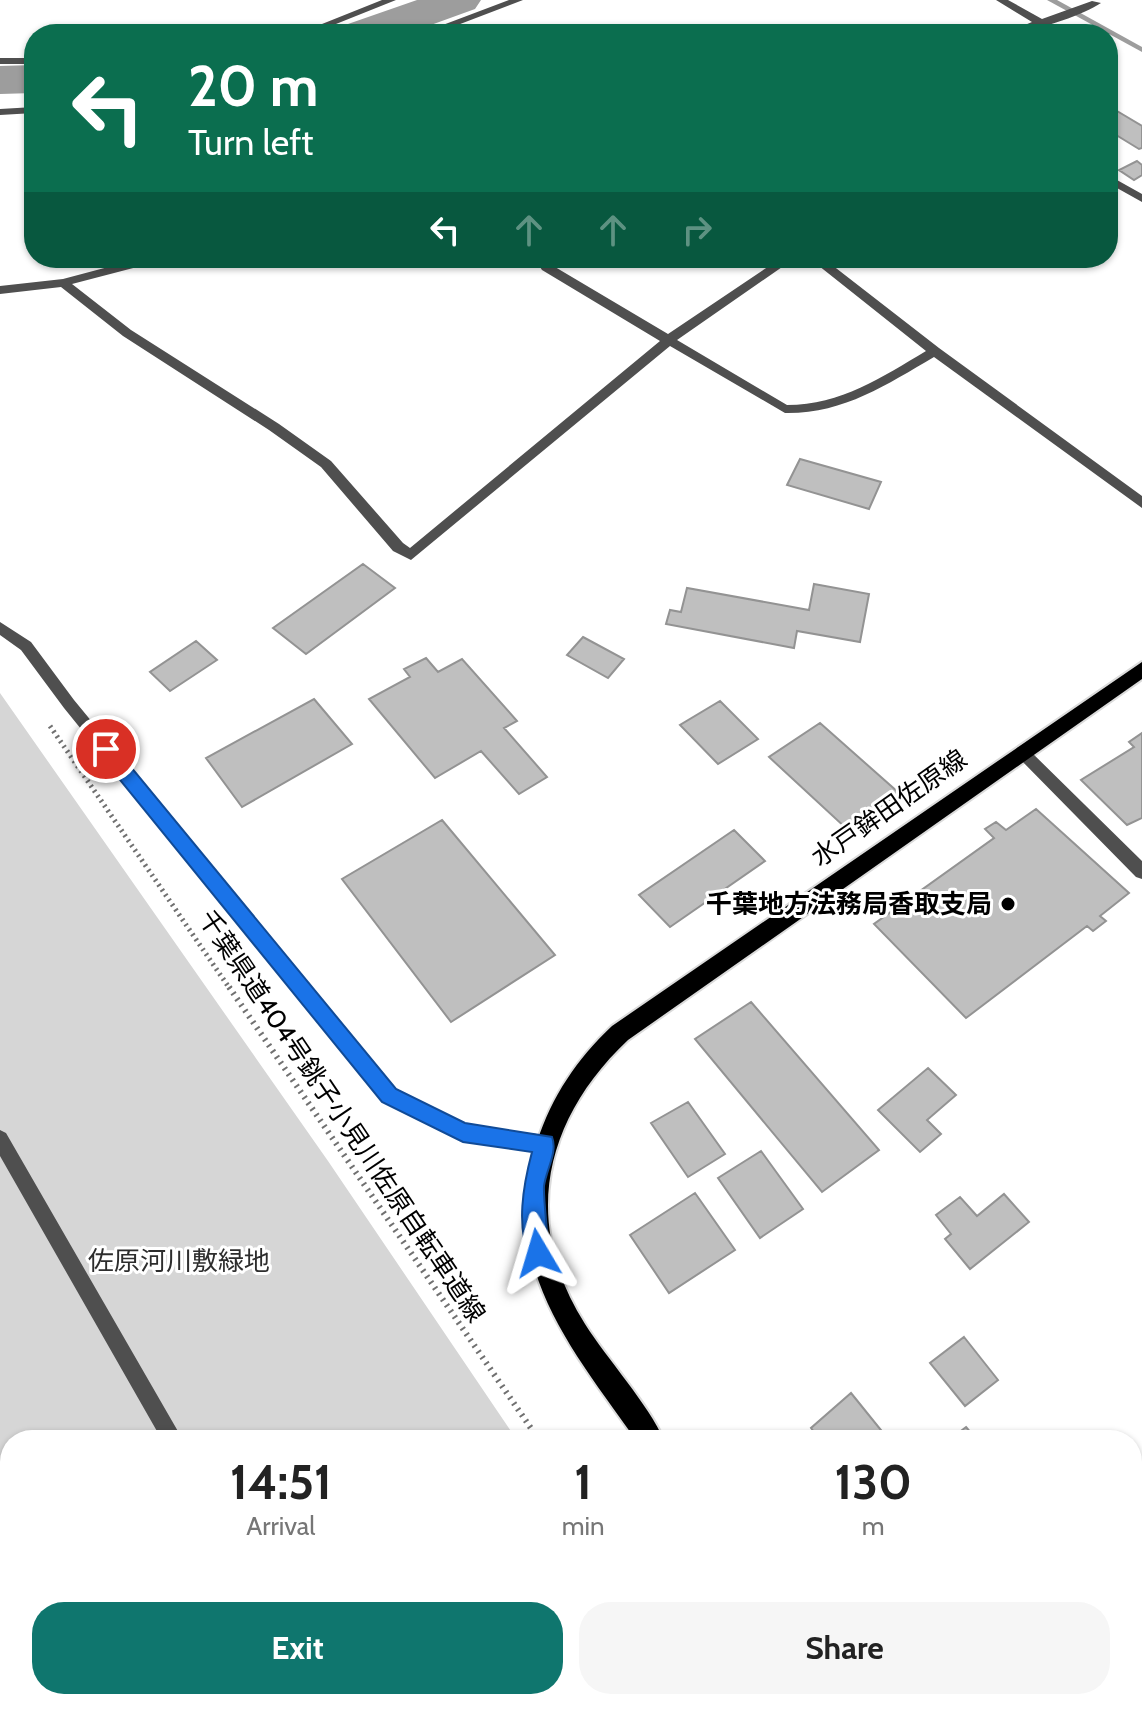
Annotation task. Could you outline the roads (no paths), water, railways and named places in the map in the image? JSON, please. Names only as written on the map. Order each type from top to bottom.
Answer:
[{"type":"main road","name":"水戸鉾田佐原線","points":[[644,1430],[560,1306],[538,1253],[533,1217],[534,1183],[545,1144],[567,1094],[586,1065],[620,1033],[1142,669]]},
{"type":"street","points":[[328,24],[391,0]]},
{"type":"street","points":[[452,24],[518,0]]},
{"type":"street","points":[[1001,0],[1048,22]]},
{"type":"street","points":[[1042,24],[1093,2]]},
{"type":"street","points":[[0,61],[24,61]]},
{"type":"street","points":[[0,112],[24,111]]},
{"type":"street","points":[[1118,184],[1142,199]]},
{"type":"street","points":[[0,290],[63,283],[119,268]]},
{"type":"street","points":[[548,268],[785,409],[804,411],[838,404],[935,351]]},
{"type":"street","points":[[63,283],[127,333],[326,464],[398,547],[411,555],[687,325],[774,268]]},
{"type":"street","points":[[828,268],[1142,503]]},
{"type":"street","points":[[0,628],[26,646],[69,704],[389,1096],[463,1133],[545,1144]]},
{"type":"street","points":[[1022,752],[1142,872]]},
{"type":"street","points":[[2,1145],[167,1430]]},
{"type":"waterway","points":[[392,24],[459,0]]},
{"type":"waterway","points":[[1051,0],[1095,24]]},
{"type":"waterway","points":[[1118,37],[1142,50]]},
{"type":"waterway","points":[[0,80],[24,79]]},
{"type":"place","name":"千葉地方法務局香取支局","points":[[1008,904]]},
{"type":"park label","name":"佐原河川敷緑地","points":[[179,1261]]}]
